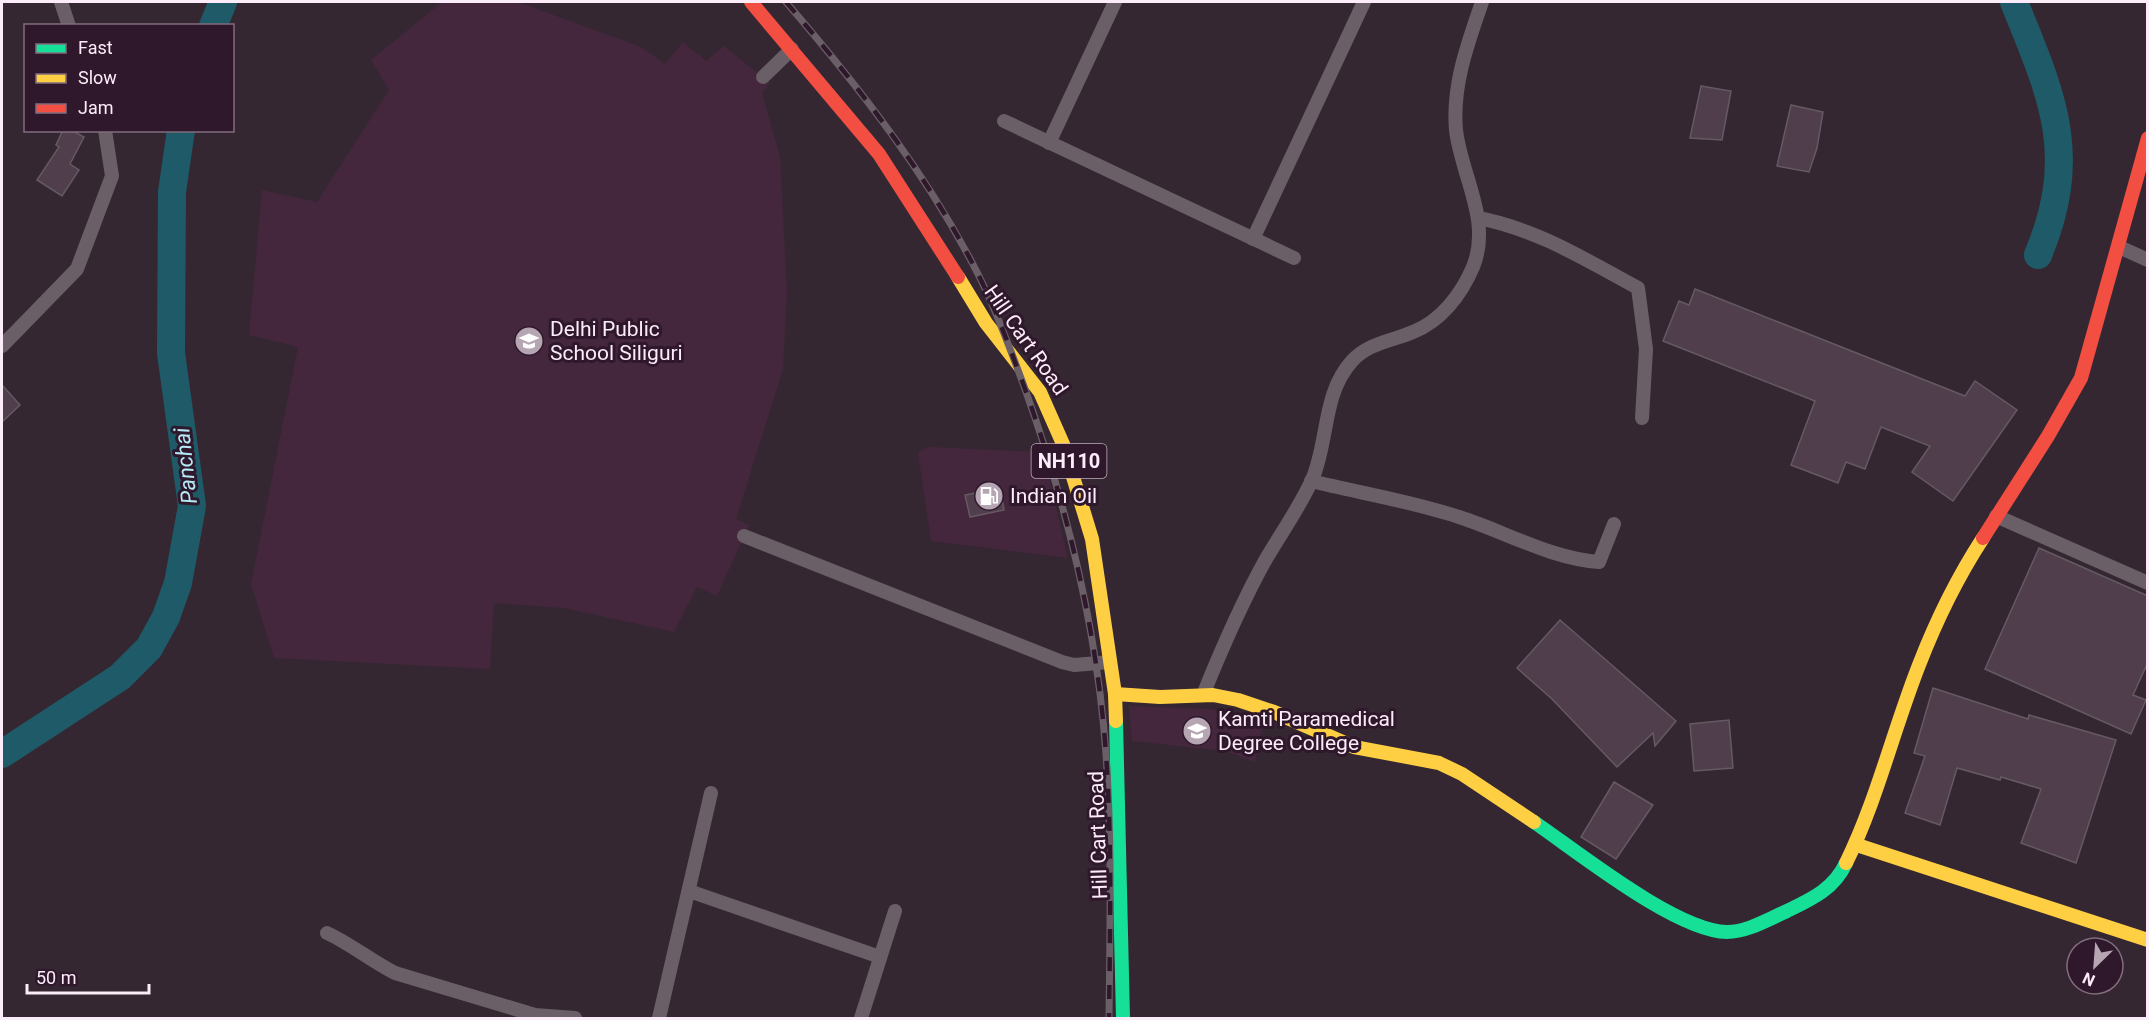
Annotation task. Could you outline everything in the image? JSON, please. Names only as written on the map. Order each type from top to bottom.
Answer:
[{"type":"main road","name":"Hill Cart Road","points":[[751,2],[879,154],[918,211],[986,323],[1040,392],[1063,444],[1087,519],[1114,694],[1123,1018]]},
{"type":"main road","points":[[1114,694],[1160,697],[1203,695],[1239,700],[1274,712],[1354,747],[1438,763],[1462,774],[1671,915],[1691,924],[1729,932],[1753,926],[1813,899],[1830,887],[1842,872],[1857,845],[1935,626],[1958,576],[2048,436],[2081,378],[2148,138]]},
{"type":"main road","points":[[1857,845],[2148,940]]},
{"type":"street","points":[[61,2],[68,24]]},
{"type":"street","points":[[1049,143],[1115,2]]},
{"type":"street","points":[[1253,239],[1364,2]]},
{"type":"street","points":[[1203,695],[1244,600],[1311,481],[1332,396],[1340,379],[1352,361],[1366,349],[1414,332],[1433,322],[1461,291],[1473,266],[1479,245],[1478,218],[1460,153],[1456,99],[1460,69],[1482,2]]},
{"type":"street","points":[[763,77],[792,49]]},
{"type":"street","points":[[1004,122],[1294,258]]},
{"type":"street","points":[[2,346],[77,269],[112,176],[105,132]]},
{"type":"street","points":[[1478,218],[1504,223],[1552,241],[1638,288],[1647,349],[1642,418]]},
{"type":"street","points":[[2119,247],[2148,260]]},
{"type":"street","points":[[1311,481],[1459,517],[1552,554],[1575,560],[1599,562],[1614,524]]},
{"type":"street","points":[[1996,516],[2148,583]]},
{"type":"street","points":[[744,536],[1062,663],[1074,665],[1110,662]]},
{"type":"street","points":[[659,1018],[711,793]]},
{"type":"street","points":[[688,891],[880,957]]},
{"type":"street","points":[[861,1018],[895,911]]},
{"type":"street","points":[[327,933],[349,943],[374,963],[395,973],[534,1017],[575,1018]]},
{"type":"shaded area","name":"Delhi Public School Siliguri","points":[[442,2],[518,2],[641,47],[665,64],[683,42],[706,61],[724,46],[770,83],[762,93],[780,156],[787,292],[783,369],[736,519],[749,525],[717,596],[697,587],[674,632],[564,608],[494,603],[490,669],[274,658],[251,584],[298,347],[249,335],[262,190],[317,202],[389,90],[371,60]]},
{"type":"shaded area","name":"Indian Oil","points":[[929,447],[1043,452],[1068,558],[931,541],[918,452]]},
{"type":"shaded area","name":"Kamti Paramedical Degree College","points":[[1129,706],[1210,709],[1264,721],[1255,762],[1225,751],[1132,741]]},
{"type":"building","points":[[1701,86],[1731,91],[1722,140],[1690,138]]},
{"type":"building","points":[[1791,105],[1823,112],[1817,148],[1809,172],[1777,166]]},
{"type":"building","points":[[62,132],[75,132],[84,137],[70,164],[79,170],[62,196],[37,180],[59,147],[56,145]]},
{"type":"building","points":[[1695,289],[1965,396],[1975,381],[2017,410],[1953,501],[1912,472],[1930,446],[1881,427],[1865,469],[1846,462],[1838,483],[1791,465],[1815,401],[1663,341],[1679,301],[1689,305]]},
{"type":"building","points":[[2,385],[20,405],[2,422]]},
{"type":"building","points":[[1000,488],[1004,510],[970,517],[965,495]]},
{"type":"building","points":[[2039,548],[2148,596],[2148,662],[2133,695],[2146,700],[2131,734],[1985,669]]},
{"type":"building","points":[[1560,620],[1676,721],[1655,746],[1653,733],[1617,767],[1552,699],[1517,668]]},
{"type":"building","points":[[1933,688],[2028,719],[2029,715],[2116,740],[2076,863],[2021,843],[2041,789],[2001,777],[2000,780],[1957,768],[1940,825],[1905,813],[1925,756],[1914,753]]},
{"type":"building","points":[[1729,720],[1733,768],[1694,771],[1690,724]]},
{"type":"building","points":[[1614,782],[1653,805],[1616,859],[1581,837]]},
{"type":"waterway","name":"Panchai","points":[[214,24],[223,2]]},
{"type":"waterway","points":[[2014,2],[2040,67],[2049,97],[2056,126],[2059,155],[2057,186],[2051,219],[2038,255]]},
{"type":"waterway","name":"Panchai","points":[[2,754],[120,677],[149,648],[166,617],[178,583],[192,506],[171,353],[172,192],[181,132]]},
{"type":"railway","points":[[786,2],[866,99],[938,203],[979,276],[998,318],[1040,433],[1078,568],[1102,707],[1109,820],[1109,1018]]},
{"type":"traffic: fast","points":[[1116,721],[1123,1018]]},
{"type":"traffic: fast","points":[[1534,822],[1655,905],[1682,919],[1706,928],[1727,932],[1742,930],[1796,907],[1829,886],[1846,863]]},
{"type":"traffic: slow","points":[[958,277],[986,323],[1040,392],[1063,444],[1092,539],[1115,694],[1116,721]]},
{"type":"traffic: slow","points":[[1846,863],[1867,815],[1926,649],[1956,584],[1983,538]]},
{"type":"traffic: slow","points":[[1115,694],[1160,697],[1213,695],[1238,700],[1274,712],[1354,747],[1439,763],[1462,774],[1534,822]]},
{"type":"traffic: slow","points":[[1857,845],[2148,940]]},
{"type":"traffic: jam","points":[[751,2],[879,154],[958,277]]},
{"type":"traffic: jam","points":[[1983,538],[2048,436],[2081,378],[2148,138]]},
{"type":"place","name":"Delhi Public School Siliguri","points":[[529,341]]},
{"type":"place","name":"Indian Oil","points":[[989,496]]},
{"type":"place","name":"Kamti Paramedical Degree College","points":[[1197,731]]}]
